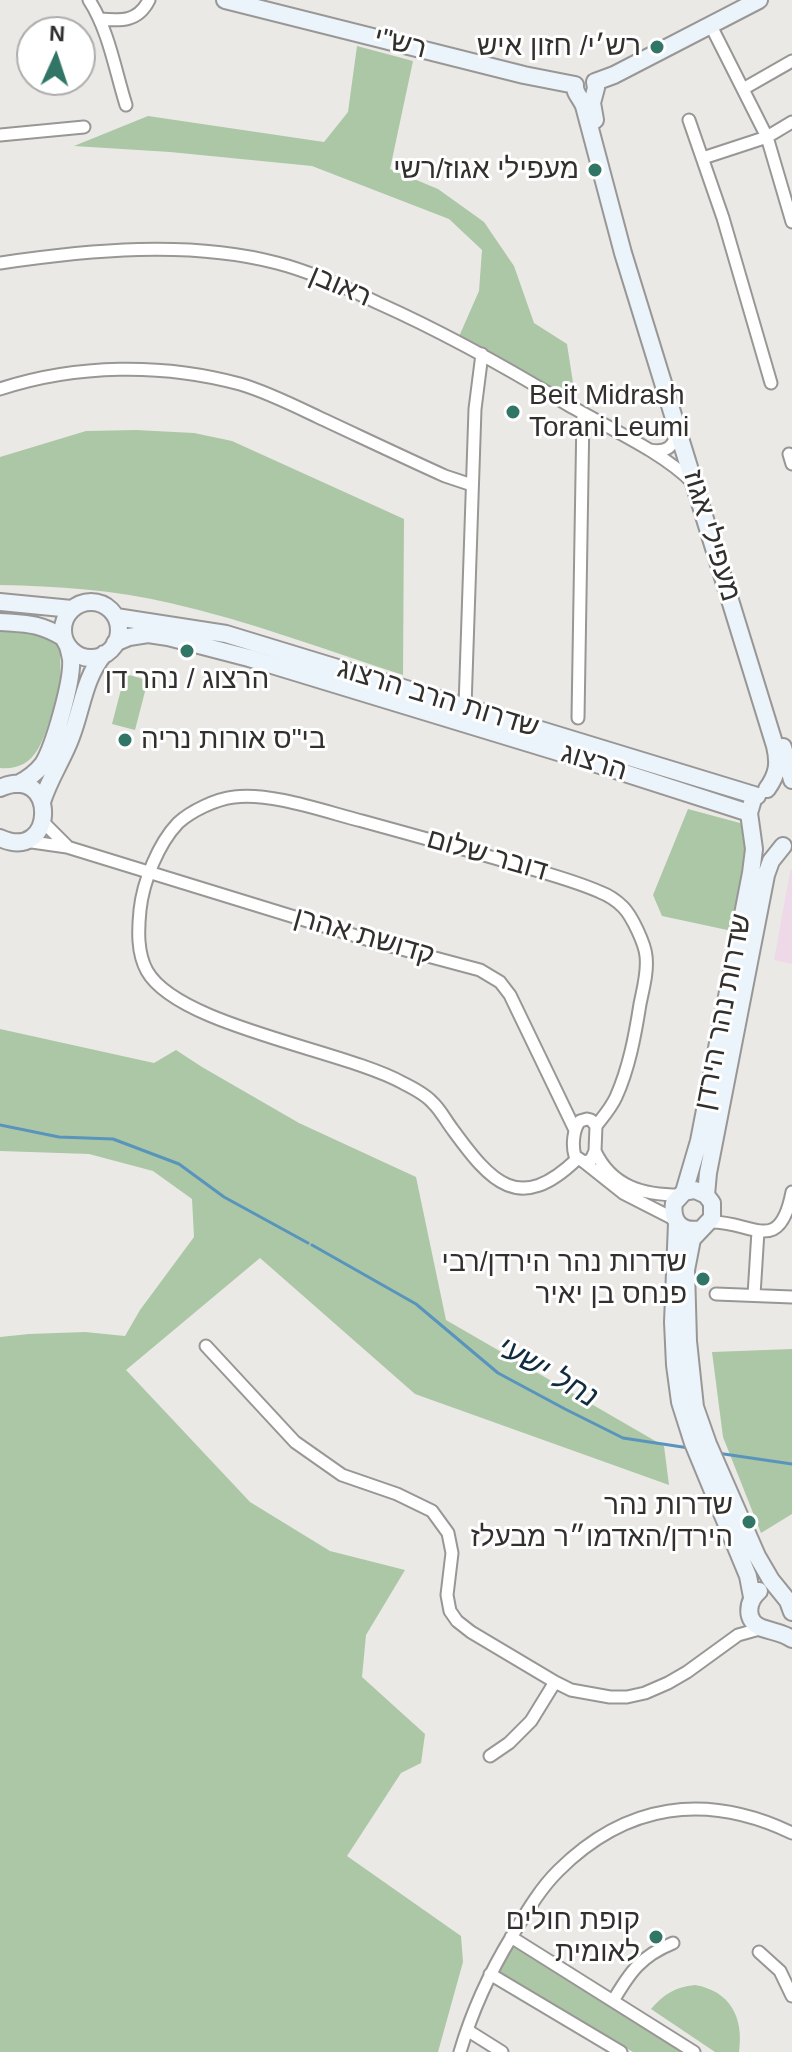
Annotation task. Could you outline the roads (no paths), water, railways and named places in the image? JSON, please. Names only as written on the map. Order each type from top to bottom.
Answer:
[{"type":"main road","name":"רש\"י","points":[[225,0],[586,90]]},
{"type":"main road","points":[[586,90],[759,0]]},
{"type":"main road","name":"מעפילי אגוז","points":[[586,90],[623,253],[775,746],[776,772],[753,801],[751,822]]},
{"type":"main road","name":"מעפילי אגוז","points":[[586,90],[630,251],[792,780]]},
{"type":"main road","points":[[0,602],[72,609]]},
{"type":"main road","points":[[18,784],[44,763],[52,742],[70,676],[71,660],[64,621],[80,604],[104,605],[116,617],[118,635],[94,667],[72,737],[42,802]]},
{"type":"main road","name":"שדרות הרב הרצוג","points":[[116,617],[226,634],[465,707],[762,792],[781,787],[792,790]]},
{"type":"main road","points":[[0,622],[46,628],[81,656],[95,658],[110,649]]},
{"type":"main road","name":"הרצוג","points":[[110,649],[129,637],[148,634],[249,658],[581,759],[751,822],[765,843],[787,844]]},
{"type":"main road","points":[[0,788],[10,784],[30,788],[39,796],[44,808],[39,830],[13,841],[0,853]]},
{"type":"main road","name":"שדרות נהר הירדן","points":[[682,1194],[699,1141],[748,888],[754,849],[751,822]]},
{"type":"main road","name":"שדרות נהר הירדן","points":[[780,1591],[757,1556],[708,1444],[687,1405],[686,1270],[692,1239],[707,1214],[708,1173],[766,875],[771,861],[787,844]]},
{"type":"main road","points":[[695,1190],[707,1214],[688,1230],[676,1221],[673,1208],[682,1194],[695,1190]]},
{"type":"main road","name":"שדרות נהר הירדן","points":[[676,1221],[675,1365],[687,1405],[693,1443],[752,1587],[751,1605]]},
{"type":"main road","points":[[766,1628],[782,1625],[791,1610],[780,1591],[768,1588],[757,1593],[751,1605],[754,1622],[766,1628],[781,1632],[792,1639]]},
{"type":"street","points":[[89,0],[100,19],[126,105]]},
{"type":"street","points":[[100,19],[121,21],[142,12],[149,0]]},
{"type":"street","points":[[710,24],[767,137],[792,222]]},
{"type":"street","points":[[743,89],[792,61]]},
{"type":"street","points":[[689,120],[723,218],[771,383]]},
{"type":"street","points":[[703,158],[767,137],[792,122]]},
{"type":"street","points":[[0,135],[84,127]]},
{"type":"street","name":"ראובן","points":[[0,263],[70,253],[146,249],[215,252],[276,262],[325,278],[482,354],[646,449],[695,485]]},
{"type":"street","points":[[465,707],[475,409],[482,354]]},
{"type":"street","points":[[0,389],[86,371],[135,369],[192,373],[242,384],[445,476],[472,485]]},
{"type":"street","points":[[578,718],[583,414]]},
{"type":"street","points":[[646,449],[658,452],[668,449],[675,441],[676,424]]},
{"type":"street","name":"דובר שלום","points":[[148,872],[178,823],[219,801],[233,797],[256,797],[447,844],[604,893],[624,907],[632,920],[646,954],[646,975],[630,1058],[615,1100],[596,1126]]},
{"type":"street","name":"קדושת אהרן","points":[[43,822],[67,847]]},
{"type":"street","name":"קדושת אהרן","points":[[13,841],[67,847],[379,943],[480,970],[500,982],[510,995],[575,1130]]},
{"type":"street","points":[[148,872],[141,901],[139,947],[147,970],[160,987],[175,998],[201,1012],[354,1063],[401,1082],[432,1101],[471,1155],[497,1181],[513,1186],[531,1188],[544,1184],[580,1160],[591,1160],[595,1151],[596,1126],[591,1120],[583,1119],[577,1123],[574,1153],[580,1160],[623,1193],[676,1221]]},
{"type":"street","points":[[595,1151],[607,1170],[626,1185],[649,1194],[682,1194]]},
{"type":"street","points":[[707,1214],[717,1222],[758,1231],[776,1228],[786,1215],[792,1192]]},
{"type":"street","points":[[754,1295],[758,1231]]},
{"type":"street","points":[[716,1294],[792,1297]]},
{"type":"street","points":[[206,1346],[295,1442],[342,1475],[397,1494],[432,1511],[448,1533],[452,1553],[447,1595],[450,1611],[457,1621],[555,1682],[589,1695],[627,1697],[645,1693],[668,1683],[738,1635],[766,1628]]},
{"type":"street","points":[[719,1649],[751,1605]]},
{"type":"street","points":[[490,1756],[509,1743],[531,1721],[555,1682]]},
{"type":"street","points":[[460,2052],[490,1974],[531,1904],[556,1873],[596,1840],[629,1822],[658,1812],[681,1809],[735,1812],[767,1821],[792,1833]]},
{"type":"street","points":[[511,1937],[692,2051]]},
{"type":"street","points":[[613,2001],[627,1977],[642,1960],[673,1943]]},
{"type":"street","points":[[759,1952],[780,1971],[792,1996]]},
{"type":"street","points":[[490,1974],[621,2052]]},
{"type":"street","points":[[467,2030],[502,2052]]},
{"type":"waterway","name":"נחל ישעי","points":[[0,1125],[59,1137],[113,1139],[179,1164],[224,1197],[308,1243]]},
{"type":"waterway","name":"נחל ישעי","points":[[312,1245],[416,1304],[498,1373],[623,1438],[689,1448]]},
{"type":"waterway","name":"נחל ישעי","points":[[717,1453],[792,1464]]},
{"type":"place","name":"רש׳י/ חזון איש","points":[[657,47]]},
{"type":"place","name":"מעפילי אגוז/רשי","points":[[595,170]]},
{"type":"place","name":"Beit Midrash Torani Leumi","points":[[513,412]]},
{"type":"place","name":"הרצוג / נהר דן","points":[[187,651]]},
{"type":"place","name":"בי\"ס אורות נריה","points":[[125,740]]},
{"type":"place","name":"שדרות נהר הירדן/רבי פנחס בן יאיר","points":[[703,1279]]},
{"type":"place","name":"שדרות נהר הירדן/האדמו״ר מבעלז","points":[[749,1522]]},
{"type":"place","name":"קופת חולים לאומית","points":[[656,1937]]}]
